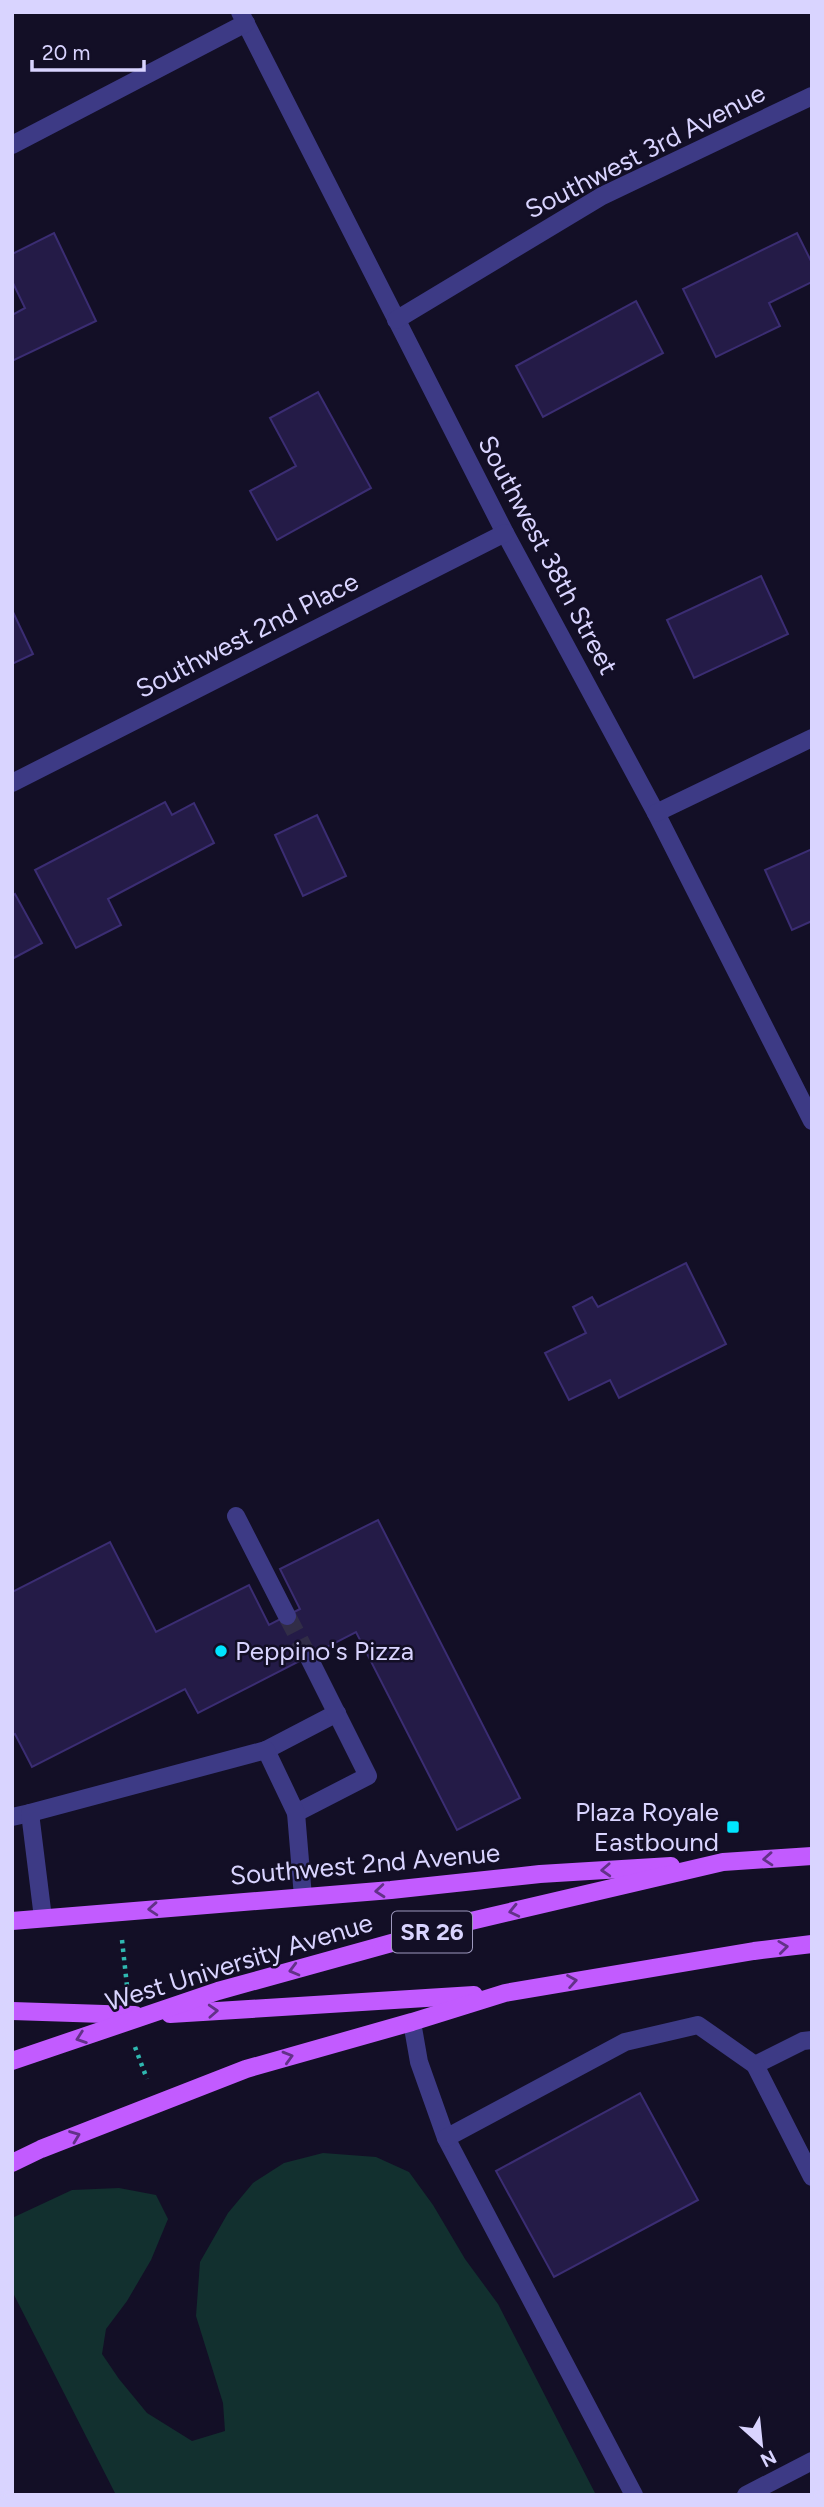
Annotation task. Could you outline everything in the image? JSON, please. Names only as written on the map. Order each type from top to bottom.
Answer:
[{"type":"main road","name":"West University Avenue","points":[[12,2061],[218,1991],[471,1921],[723,1863],[812,1856]]},
{"type":"main road","name":"Southwest 2nd Avenue","points":[[12,1921],[540,1874],[723,1863]]},
{"type":"main road","points":[[12,2011],[145,2015],[505,1993],[754,1951],[812,1944]]},
{"type":"main road","points":[[12,2163],[41,2149],[246,2069],[505,1993]]},
{"type":"street","points":[[12,145],[243,18]]},
{"type":"street","name":"Southwest 38th Street","points":[[243,18],[505,533],[656,813],[812,1121]]},
{"type":"street","name":"Southwest 3rd Avenue","points":[[396,320],[602,196],[812,96]]},
{"type":"street","name":"Southwest 2nd Place","points":[[12,783],[505,533]]},
{"type":"street","points":[[656,813],[812,738]]},
{"type":"street","points":[[236,1516],[287,1616]]},
{"type":"street","points":[[296,1813],[368,1776],[308,1656]]},
{"type":"street","points":[[43,1919],[21,1815],[266,1750],[337,1713]]},
{"type":"street","points":[[266,1750],[296,1813],[303,1897]]},
{"type":"street","points":[[412,2022],[419,2062],[446,2138],[634,2495]]},
{"type":"street","points":[[446,2138],[625,2042],[698,2025],[755,2065],[812,2177]]},
{"type":"street","points":[[755,2065],[803,2041],[812,2040]]},
{"type":"street","points":[[746,2495],[812,2460]]},
{"type":"path","points":[[120,1928],[128,1994]]},
{"type":"path","points":[[135,2047],[148,2083]]},
{"type":"green space","points":[[323,2153],[376,2157],[409,2172],[433,2205],[465,2259],[498,2304],[596,2495],[116,2495],[12,2291],[12,2218],[72,2190],[119,2188],[156,2195],[168,2219],[151,2260],[127,2301],[106,2329],[102,2354],[147,2413],[192,2441],[225,2431],[223,2403],[196,2316],[200,2262],[228,2213],[253,2183],[284,2163]]},
{"type":"building","points":[[54,233],[96,321],[12,361],[12,315],[25,308],[12,281],[12,254]]},
{"type":"building","points":[[797,233],[812,263],[812,282],[769,303],[780,326],[716,357],[683,289]]},
{"type":"building","points":[[636,301],[663,353],[543,417],[516,366]]},
{"type":"building","points":[[318,392],[371,488],[277,540],[250,491],[296,466],[270,418]]},
{"type":"building","points":[[761,576],[788,634],[694,678],[667,620]]},
{"type":"building","points":[[12,610],[33,654],[12,664]]},
{"type":"building","points":[[165,802],[172,815],[194,803],[214,843],[108,899],[121,925],[76,948],[35,870]]},
{"type":"building","points":[[317,815],[346,876],[303,896],[275,835]]},
{"type":"building","points":[[812,849],[812,921],[792,930],[765,870]]},
{"type":"building","points":[[15,894],[42,943],[12,959],[12,896]]},
{"type":"building","points":[[686,1263],[726,1344],[619,1398],[610,1380],[569,1400],[545,1353],[586,1333],[573,1307],[592,1297],[598,1307]]},
{"type":"building","points":[[378,1520],[520,1798],[457,1830],[356,1632],[198,1713],[185,1689],[32,1767],[15,1734],[12,1735],[12,1592],[110,1542],[156,1632],[249,1585],[269,1625],[300,1609],[280,1569]]},
{"type":"building","points":[[640,2093],[698,2200],[554,2277],[496,2171]]},
{"type":"tunnel","points":[[287,1616],[308,1656]]},
{"type":"place","name":"Peppino's Pizza","points":[[221,1651]]},
{"type":"place","name":"Plaza Royale Eastbound","points":[[733,1827]]}]
